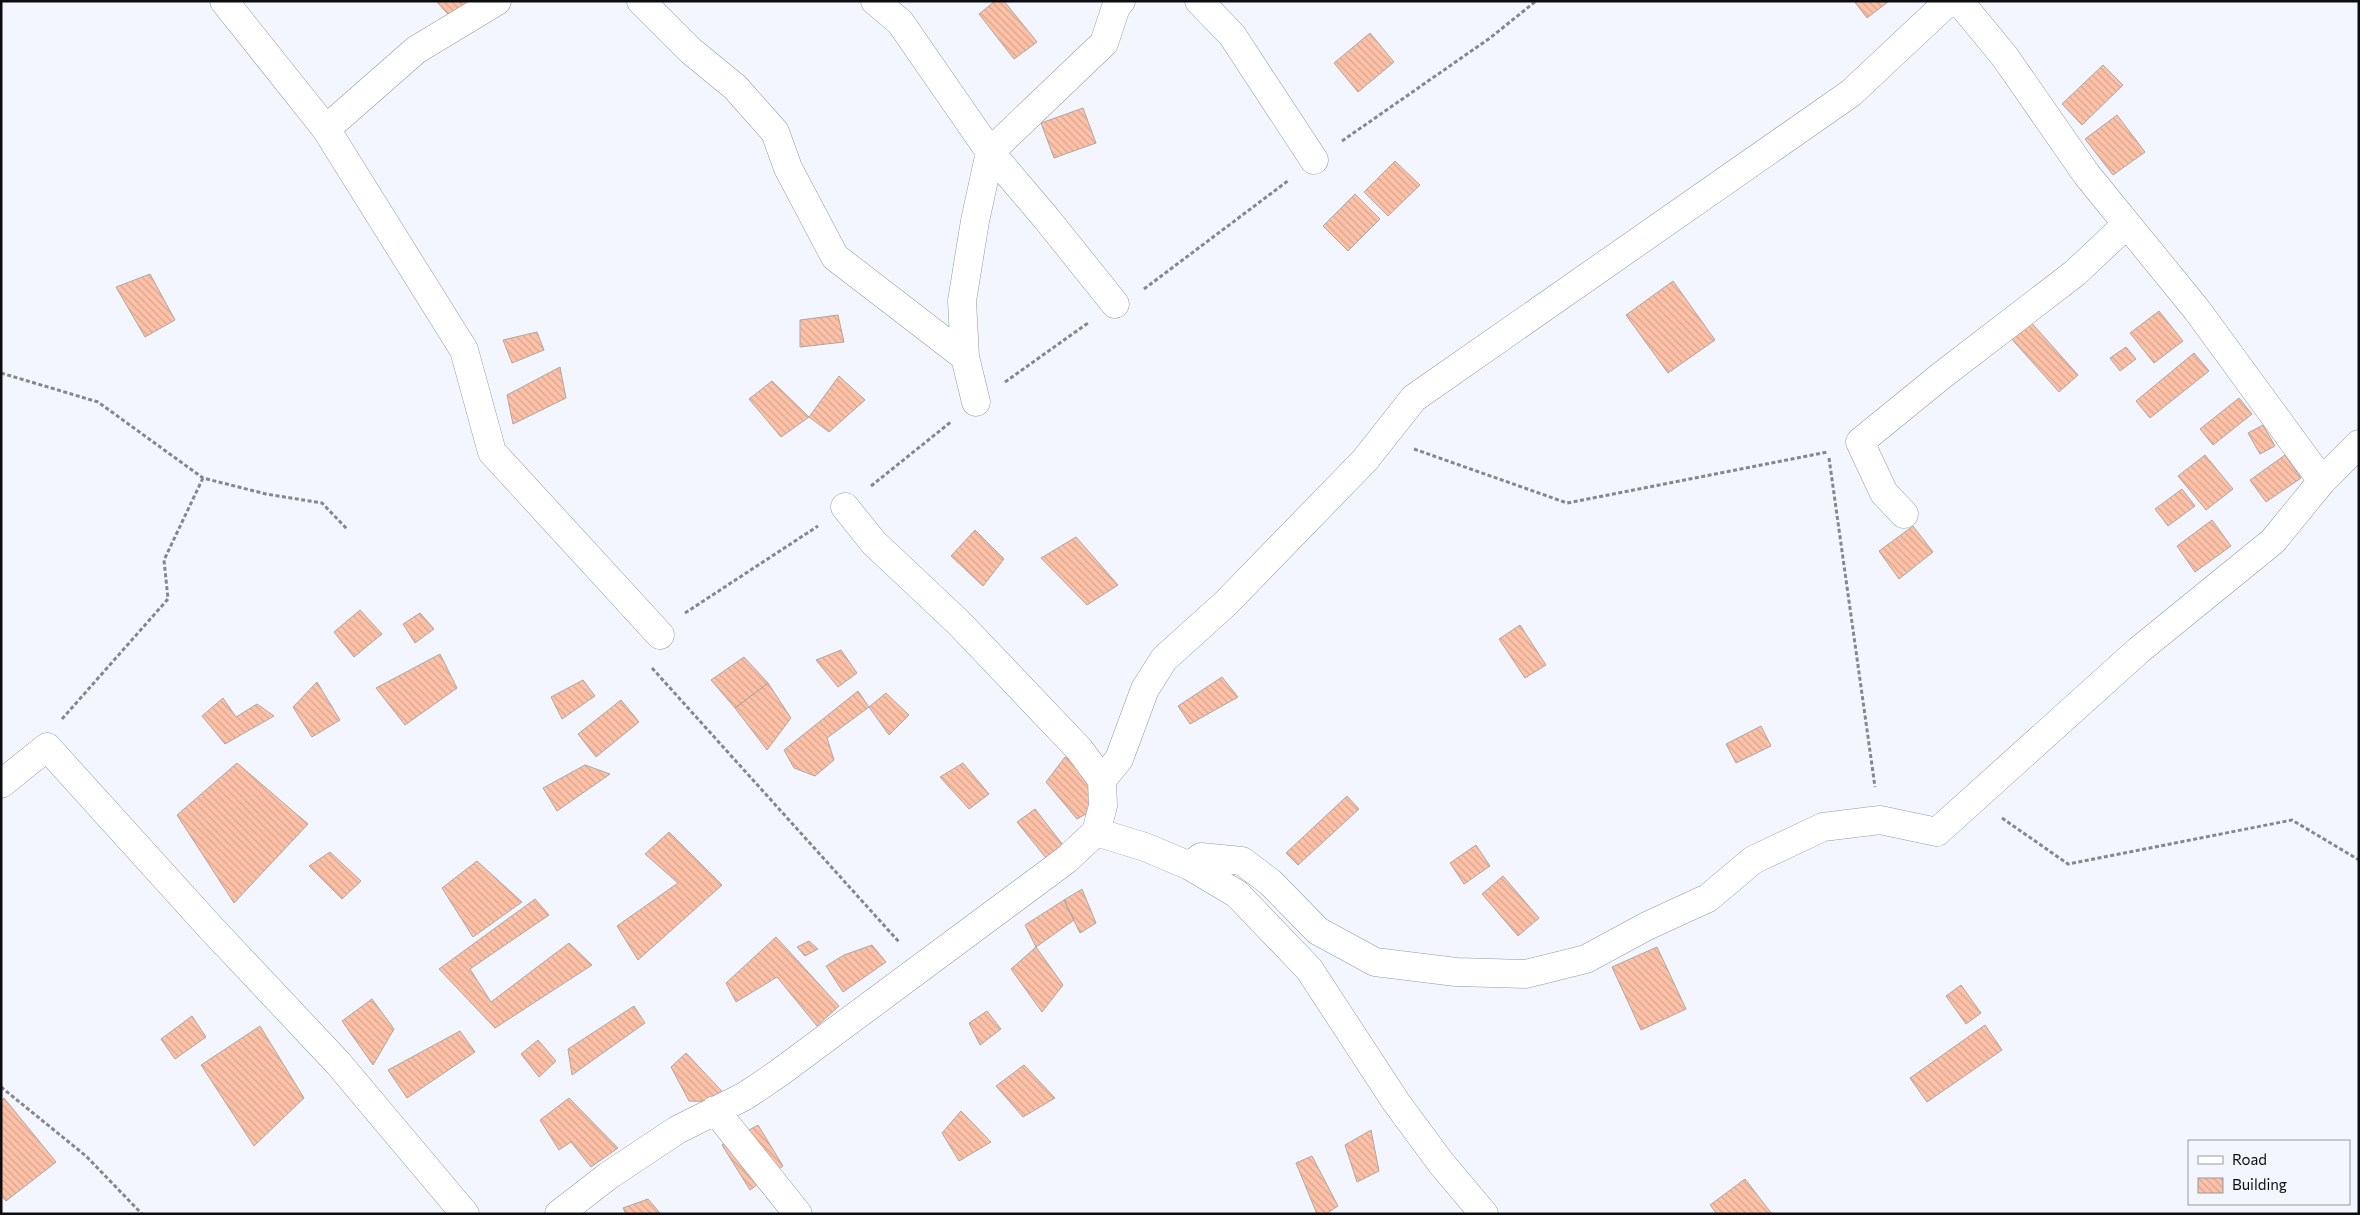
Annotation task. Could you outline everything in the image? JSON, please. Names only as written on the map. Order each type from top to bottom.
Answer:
[{"type":"street","points":[[224,1],[326,129],[464,350],[492,452],[660,635]]},
{"type":"street","points":[[326,129],[416,50],[497,1]]},
{"type":"street","points":[[641,1],[691,51],[735,87],[775,132],[788,168],[835,257],[965,357]]},
{"type":"street","points":[[875,1],[909,16],[990,152],[1115,304]]},
{"type":"street","points":[[976,402],[965,357],[962,301],[975,221],[990,152],[1104,43],[1116,7],[1121,1]]},
{"type":"street","points":[[1199,1],[1232,35],[1314,160]]},
{"type":"street","points":[[1102,780],[1119,759],[1146,689],[1164,659],[1233,596],[1365,460],[1414,398],[1852,93],[1949,1]]},
{"type":"street","points":[[1959,1],[2005,57],[2087,175],[2197,310],[2322,481]]},
{"type":"street","points":[[1904,514],[1884,493],[1860,442],[1941,376],[2075,273],[2126,224]]},
{"type":"street","points":[[1190,866],[1201,857],[1242,861],[1270,882],[1318,930],[1375,962],[1456,972],[1526,974],[1586,959],[1647,926],[1708,898],[1753,860],[1823,827],[1880,820],[1937,832],[2139,650],[2273,540],[2322,481],[2359,444]]},
{"type":"street","points":[[559,1214],[608,1176],[678,1130],[744,1096],[779,1073],[1066,860],[1096,832],[1103,806],[1102,780],[1078,749],[959,623],[874,543],[845,507]]},
{"type":"street","points":[[1,784],[47,748],[210,927],[338,1063],[465,1214]]},
{"type":"street","points":[[1096,832],[1145,847],[1190,866],[1237,894],[1310,969],[1396,1102],[1440,1163],[1484,1214]]},
{"type":"street","points":[[715,1110],[798,1214]]},
{"type":"path","points":[[922,967],[652,668],[651,651],[660,635],[692,607],[845,507],[976,402],[1115,304],[1148,287],[1314,160],[1490,38],[1536,1]]},
{"type":"path","points":[[1,373],[98,402],[202,478],[266,494],[322,503],[347,529]]},
{"type":"path","points":[[1383,438],[1567,503],[1828,451],[1880,820]]},
{"type":"path","points":[[47,748],[50,732],[168,599],[164,560],[202,478]]},
{"type":"path","points":[[1975,799],[2068,864],[2292,820],[2359,860]]},
{"type":"path","points":[[1,1086],[86,1156],[142,1214]]},
{"type":"building","points":[[436,1],[471,1],[458,25]]},
{"type":"building","points":[[995,1],[1004,1],[1037,42],[1014,59],[979,14]]},
{"type":"building","points":[[1854,1],[1889,1],[1867,18]]},
{"type":"building","points":[[1370,33],[1394,62],[1358,92],[1334,63]]},
{"type":"building","points":[[2103,65],[2123,85],[2082,125],[2062,104]]},
{"type":"building","points":[[1083,108],[1096,143],[1054,158],[1041,123]]},
{"type":"building","points":[[2117,115],[2145,152],[2113,175],[2085,139]]},
{"type":"building","points":[[1395,161],[1420,185],[1388,216],[1364,192]]},
{"type":"building","points":[[1355,194],[1380,219],[1348,251],[1323,226]]},
{"type":"building","points":[[150,274],[175,320],[145,337],[116,287]]},
{"type":"building","points":[[1673,281],[1715,340],[1668,373],[1626,315]]},
{"type":"building","points":[[2159,311],[2183,341],[2154,363],[2130,333]]},
{"type":"building","points":[[838,315],[844,342],[800,347],[800,320]]},
{"type":"building","points":[[2029,320],[2078,375],[2059,392],[2009,336]]},
{"type":"building","points":[[537,332],[544,350],[512,363],[503,340]]},
{"type":"building","points":[[2126,347],[2136,359],[2120,371],[2110,358]]},
{"type":"building","points":[[2194,353],[2209,371],[2150,418],[2136,401]]},
{"type":"building","points":[[560,367],[566,398],[513,424],[507,395]]},
{"type":"building","points":[[839,376],[865,400],[829,432],[809,417]]},
{"type":"building","points":[[772,381],[809,417],[781,437],[749,399]]},
{"type":"building","points":[[2239,398],[2252,414],[2213,445],[2200,429]]},
{"type":"building","points":[[2263,425],[2275,446],[2260,454],[2248,433]]},
{"type":"building","points":[[2205,455],[2233,489],[2206,510],[2178,476]]},
{"type":"building","points":[[2285,455],[2301,478],[2266,502],[2250,480]]},
{"type":"building","points":[[2182,489],[2195,506],[2168,526],[2155,509]]},
{"type":"building","points":[[2212,520],[2231,546],[2195,572],[2177,546]]},
{"type":"building","points":[[1913,526],[1933,552],[1899,579],[1879,551]]},
{"type":"building","points":[[975,530],[1004,559],[983,586],[951,556]]},
{"type":"building","points":[[1076,537],[1118,585],[1087,605],[1041,558]]},
{"type":"building","points":[[360,610],[382,634],[354,657],[334,632]]},
{"type":"building","points":[[420,613],[434,629],[415,643],[403,624]]},
{"type":"building","points":[[1520,625],[1546,665],[1525,678],[1499,639]]},
{"type":"building","points":[[841,650],[857,673],[838,687],[816,660]]},
{"type":"building","points":[[440,654],[457,688],[405,725],[376,688]]},
{"type":"building","points":[[744,657],[768,683],[735,708],[711,680]]},
{"type":"building","points":[[1222,677],[1238,697],[1190,724],[1178,706]]},
{"type":"building","points":[[583,680],[595,696],[562,719],[551,697]]},
{"type":"building","points":[[317,682],[340,720],[312,737],[293,707]]},
{"type":"building","points":[[768,683],[791,718],[767,750],[735,708]]},
{"type":"building","points":[[858,691],[869,707],[827,738],[834,760],[815,776],[794,768],[784,750]]},
{"type":"building","points":[[886,693],[909,715],[889,735],[869,707]]},
{"type":"building","points":[[223,698],[236,717],[257,704],[274,716],[225,744],[202,716]]},
{"type":"building","points":[[621,700],[639,722],[596,757],[578,734]]},
{"type":"building","points":[[1761,726],[1771,746],[1736,763],[1726,744]]},
{"type":"building","points":[[1065,757],[1102,780],[1100,806],[1077,819],[1046,782]]},
{"type":"building","points":[[237,763],[308,824],[234,903],[177,815]]},
{"type":"building","points":[[963,763],[989,794],[969,809],[940,777]]},
{"type":"building","points":[[585,765],[610,774],[557,811],[543,788]]},
{"type":"building","points":[[1347,796],[1359,809],[1298,865],[1286,853]]},
{"type":"building","points":[[1035,809],[1063,845],[1046,858],[1017,822]]},
{"type":"building","points":[[669,832],[722,885],[638,960],[617,926],[678,883],[645,854]]},
{"type":"building","points":[[1476,845],[1490,866],[1464,884],[1450,863]]},
{"type":"building","points":[[330,852],[361,881],[342,899],[309,866]]},
{"type":"building","points":[[477,861],[522,902],[473,937],[442,888]]},
{"type":"building","points":[[1503,876],[1539,918],[1518,936],[1482,894]]},
{"type":"building","points":[[1082,889],[1096,923],[1080,933],[1064,900]]},
{"type":"building","points":[[535,899],[549,915],[470,969],[491,1002],[569,943],[592,965],[495,1028],[439,969]]},
{"type":"building","points":[[1064,900],[1074,920],[1036,947],[1025,925]]},
{"type":"building","points":[[776,937],[839,1006],[817,1026],[777,977],[736,1002],[726,983]]},
{"type":"building","points":[[809,941],[818,949],[805,956],[797,947]]},
{"type":"building","points":[[872,945],[886,962],[843,992],[826,966],[844,955]]},
{"type":"building","points":[[1036,947],[1063,985],[1042,1012],[1011,969]]},
{"type":"building","points":[[1657,947],[1686,1009],[1641,1030],[1612,967]]},
{"type":"building","points":[[1961,985],[1981,1013],[1966,1024],[1946,996]]},
{"type":"building","points":[[372,999],[394,1029],[373,1065],[342,1021]]},
{"type":"building","points":[[634,1006],[645,1023],[572,1075],[568,1049]]},
{"type":"building","points":[[987,1011],[1001,1029],[980,1045],[969,1023]]},
{"type":"building","points":[[192,1016],[206,1037],[175,1059],[161,1039]]},
{"type":"building","points":[[1985,1025],[2002,1050],[1927,1102],[1910,1078]]},
{"type":"building","points":[[260,1026],[304,1098],[254,1146],[201,1065]]},
{"type":"building","points":[[460,1031],[475,1052],[407,1098],[388,1070]]},
{"type":"building","points":[[538,1040],[556,1061],[539,1077],[521,1054]]},
{"type":"building","points":[[686,1053],[732,1102],[689,1101],[671,1067]]},
{"type":"building","points":[[1024,1065],[1055,1098],[1023,1117],[996,1086]]},
{"type":"building","points":[[4,1098],[56,1162],[6,1201],[1,1196],[1,1101]]},
{"type":"building","points":[[569,1098],[618,1148],[591,1167],[571,1142],[559,1150],[540,1120]]},
{"type":"building","points":[[961,1111],[991,1142],[959,1161],[942,1133]]},
{"type":"building","points":[[758,1125],[783,1166],[750,1190],[722,1145]]},
{"type":"building","points":[[1371,1130],[1379,1171],[1357,1182],[1345,1145]]},
{"type":"building","points":[[1312,1156],[1338,1206],[1326,1214],[1317,1214],[1296,1163]]},
{"type":"building","points":[[1745,1179],[1772,1214],[1717,1214],[1710,1205]]},
{"type":"building","points":[[648,1199],[660,1213],[626,1214],[623,1208]]}]
